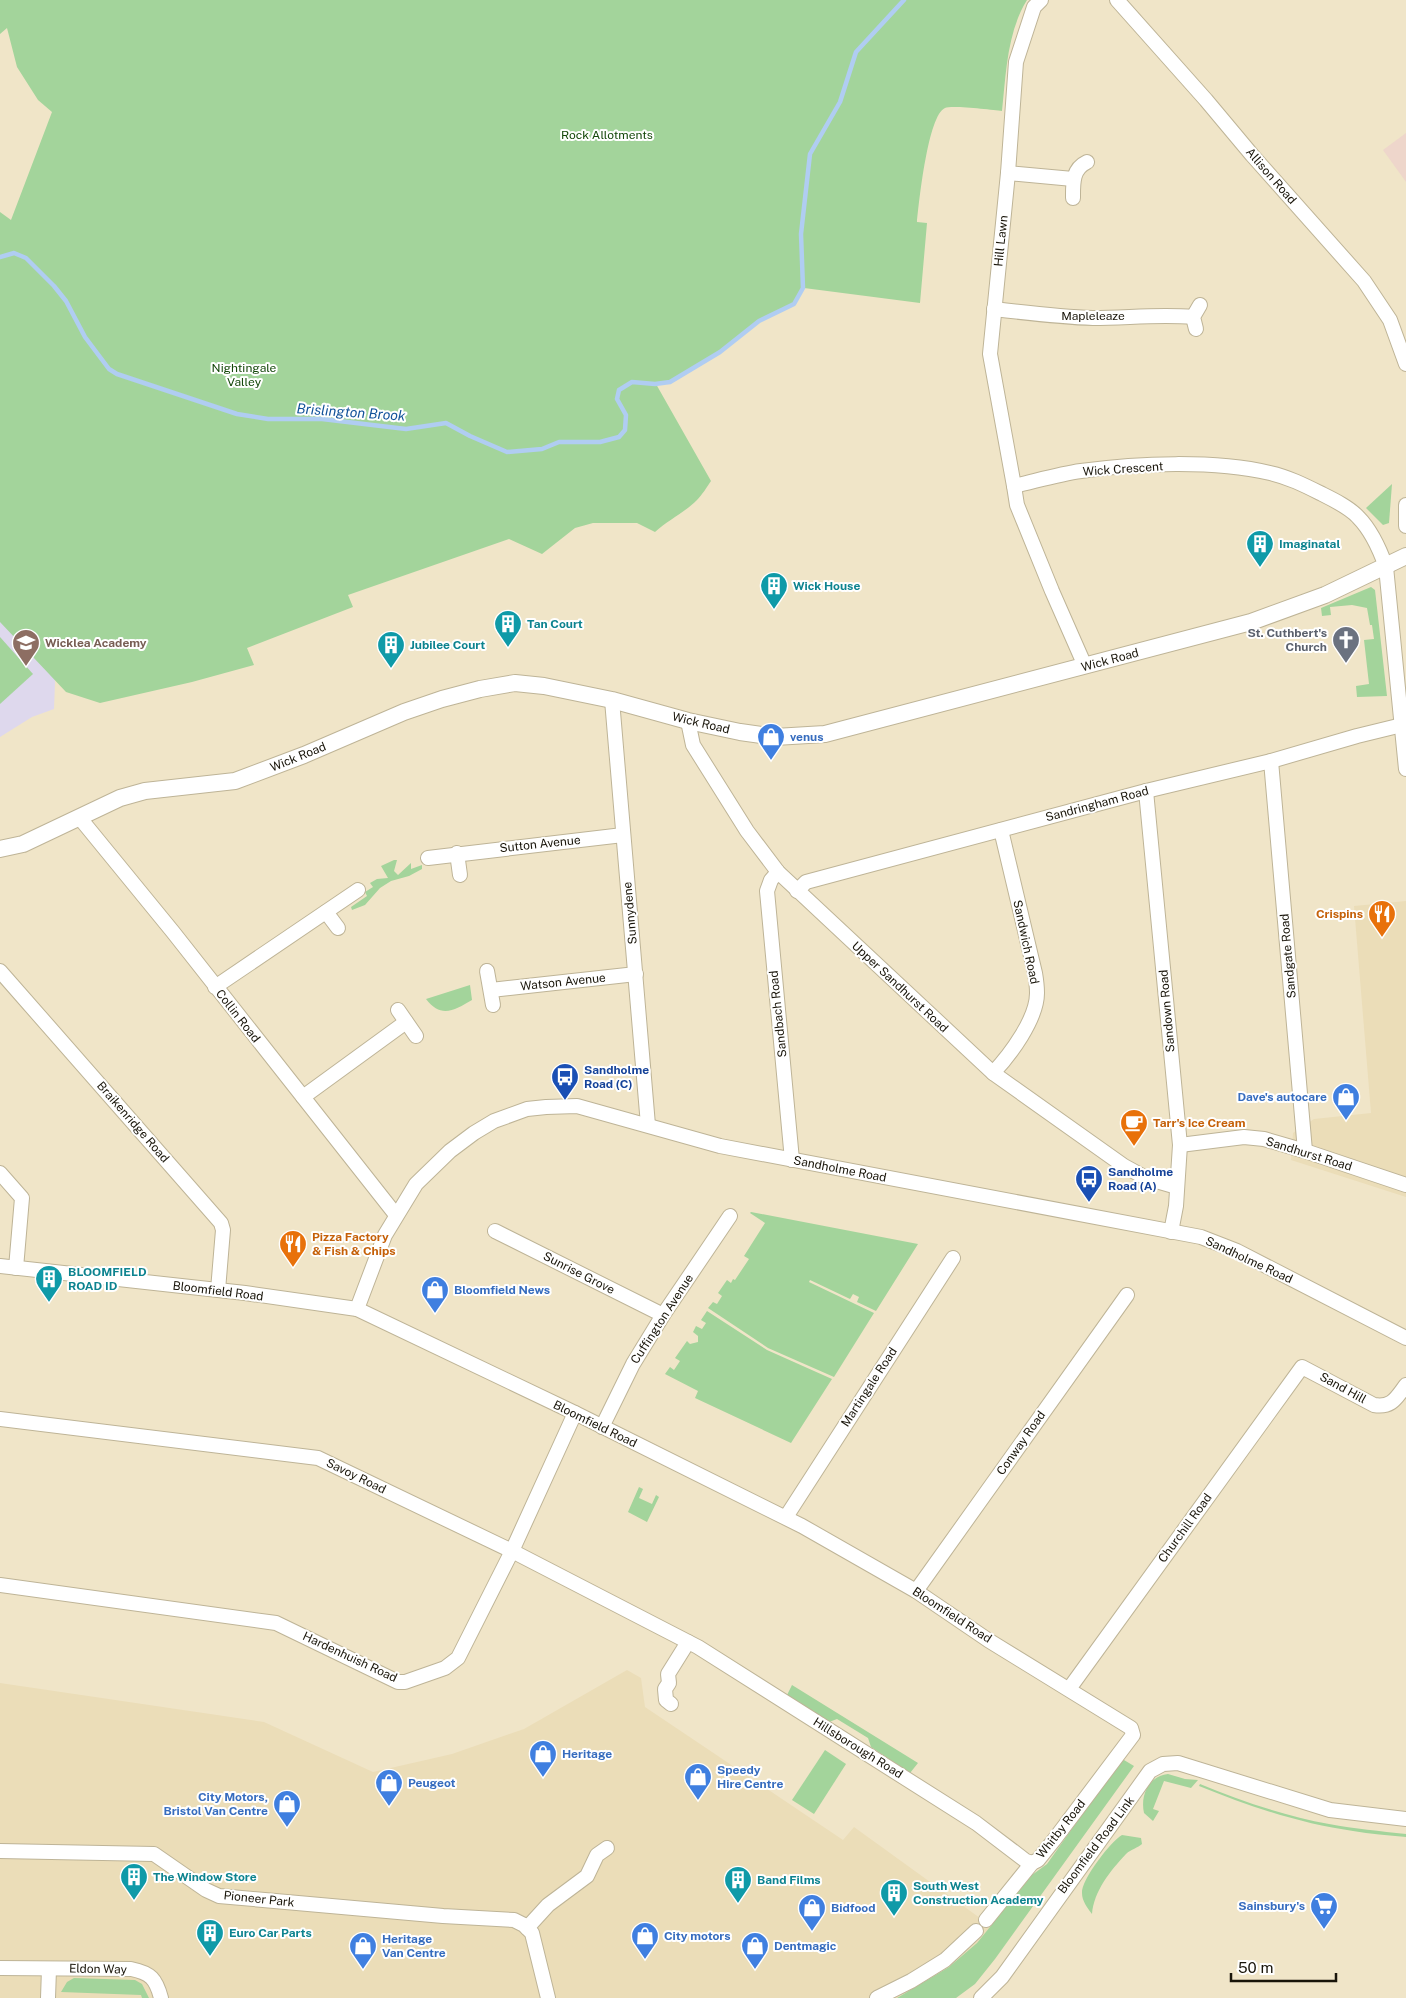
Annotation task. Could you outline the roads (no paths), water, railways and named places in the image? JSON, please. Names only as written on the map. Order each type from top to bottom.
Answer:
[{"type":"street","name":"Hill Lawn","points":[[1014,486],[990,354],[1008,173],[1016,62],[1034,7],[1041,0]]},
{"type":"street","name":"Allison Road","points":[[1121,2],[1252,156],[1364,281],[1390,320],[1406,364]]},
{"type":"street","points":[[1073,198],[1073,179],[1080,167],[1087,162]]},
{"type":"street","points":[[1008,173],[1073,179]]},
{"type":"street","name":"Mapleleaze","points":[[994,309],[1064,317],[1095,318],[1167,314],[1196,317]]},
{"type":"street","name":"Wick Crescent","points":[[1014,486],[1080,471],[1150,465],[1243,468],[1272,473],[1300,483],[1357,515],[1366,526],[1386,567]]},
{"type":"street","points":[[1014,486],[1017,505],[1085,666]]},
{"type":"street","points":[[1406,504],[1406,526]]},
{"type":"street","name":"Wick Road","points":[[0,849],[23,844],[106,803],[145,791],[235,781],[304,755],[404,712],[480,689],[515,683],[523,684],[612,700],[688,721],[775,737],[825,734],[1252,622],[1325,594],[1406,556]]},
{"type":"street","points":[[1386,567],[1406,769]]},
{"type":"street","name":"Sunnydene","points":[[612,700],[648,1125]]},
{"type":"street","name":"Upper Sandhurst Road","points":[[688,721],[693,744],[747,831],[778,872],[796,891],[993,1073],[1124,1166],[1146,1178],[1177,1186]]},
{"type":"street","name":"Sandringham Road","points":[[796,891],[806,882],[1402,725]]},
{"type":"street","name":"Sandgate Road","points":[[1271,761],[1306,1151]]},
{"type":"street","name":"Sandown Road","points":[[1146,791],[1180,1145],[1176,1206],[1170,1232]]},
{"type":"street","name":"Collin Road","points":[[79,817],[173,932],[396,1215]]},
{"type":"street","name":"Sandwich Road","points":[[993,1073],[1022,1035],[1034,1008],[1037,993],[1035,973],[1000,830]]},
{"type":"street","name":"Sutton Avenue","points":[[428,858],[457,853],[623,835]]},
{"type":"street","points":[[457,853],[460,875]]},
{"type":"street","name":"Sandbach Road","points":[[778,872],[771,880],[767,891],[792,1160]]},
{"type":"street","points":[[215,987],[358,890]]},
{"type":"street","points":[[326,912],[338,928]]},
{"type":"street","name":"Braikenridge Road","points":[[0,971],[221,1223],[223,1230],[218,1290]]},
{"type":"street","points":[[486,971],[493,1005]]},
{"type":"street","name":"Watson Avenue","points":[[490,990],[636,974]]},
{"type":"street","points":[[302,1097],[402,1016],[416,1036]]},
{"type":"street","name":"Sandholme Road","points":[[357,1309],[385,1235],[396,1215],[416,1184],[450,1151],[494,1121],[526,1109],[578,1106],[720,1146],[1201,1237],[1237,1251],[1406,1338]]},
{"type":"street","name":"Sandhurst Road","points":[[1180,1145],[1244,1137],[1264,1139],[1306,1151],[1406,1185]]},
{"type":"street","points":[[0,1173],[22,1198],[16,1268]]},
{"type":"street","name":"Cuffington Avenue","points":[[602,1426],[633,1364],[663,1315],[730,1216]]},
{"type":"street","name":"Sunrise Grove","points":[[495,1231],[663,1315]]},
{"type":"street","name":"Martingale Road","points":[[786,1517],[953,1258]]},
{"type":"street","name":"Bloomfield Road","points":[[0,1266],[218,1290],[357,1309],[602,1426],[786,1517],[916,1591],[988,1640],[1131,1728],[1133,1735]]},
{"type":"street","name":"Conway Road","points":[[916,1591],[1127,1295]]},
{"type":"street","name":"Sand Hill","points":[[1302,1367],[1374,1405],[1385,1407],[1391,1403],[1406,1385]]},
{"type":"street","name":"Churchill Road","points":[[1069,1689],[1302,1367]]},
{"type":"street","name":"Hardenhuish Road","points":[[0,1585],[276,1623],[398,1682],[405,1682],[445,1668],[458,1658],[512,1551],[575,1413]]},
{"type":"street","name":"Savoy Road","points":[[0,1419],[318,1458],[512,1551],[684,1640]]},
{"type":"street","points":[[671,1704],[666,1700],[662,1690],[669,1684],[668,1674],[684,1640]]},
{"type":"street","name":"Hillsborough Road","points":[[684,1640],[976,1823],[1026,1861],[1032,1863]]},
{"type":"street","name":"Whitby Road","points":[[986,1920],[1032,1863],[1038,1860],[1054,1840],[1133,1735]]},
{"type":"street","name":"Bloomfield Road Link","points":[[981,1998],[1002,1977],[1150,1772],[1163,1764],[1178,1763],[1330,1810],[1406,1819]]},
{"type":"street","points":[[548,1998],[534,1938],[527,1928],[548,1905],[587,1876],[597,1855],[608,1848]]},
{"type":"street","name":"Pioneer Park","points":[[0,1851],[154,1854],[206,1890],[219,1896],[434,1915],[508,1919],[519,1922],[527,1928]]},
{"type":"street","points":[[877,1998],[911,1981],[945,1960],[976,1931]]},
{"type":"street","name":"Eldon Way","points":[[0,1968],[131,1969],[145,1972],[157,1984],[160,1998]]},
{"type":"street","points":[[48,1998],[49,1969]]},
{"type":"street","name":"Bloomfield Road Link","points":[[996,1998],[1002,1977]]},
{"type":"waterway","name":"Brislington Brook","points":[[0,257],[14,253],[26,258],[54,286],[66,301],[85,337],[109,369],[117,374],[237,414],[268,419],[322,419],[406,429],[446,423],[507,452],[542,449],[559,442],[600,442],[619,437],[625,430],[626,415],[617,399],[619,390],[632,382],[655,384],[670,382],[720,352],[759,321],[794,304],[803,288],[801,234],[810,154],[840,102],[856,52],[904,0]]},
{"type":"place","name":"Imaginatal","points":[[1260,568]]},
{"type":"place","name":"Wick House","points":[[774,610]]},
{"type":"place","name":"Tan Court","points":[[508,648]]},
{"type":"place","name":"St. Cuthbert's Church","points":[[1346,664]]},
{"type":"place","name":"Wicklea Academy","points":[[26,667]]},
{"type":"place","name":"Jubilee Court","points":[[391,669]]},
{"type":"place","name":"venus","points":[[771,761]]},
{"type":"place","name":"Crispins","points":[[1382,938]]},
{"type":"place","name":"Sandholme Road (C)","points":[[565,1101]]},
{"type":"place","name":"Dave's autocare","points":[[1346,1121]]},
{"type":"place","name":"Tarr's Ice Cream","points":[[1134,1147]]},
{"type":"place","name":"Sandholme Road (A)","points":[[1089,1203]]},
{"type":"place","name":"Pizza Factory & Fish & Chips","points":[[293,1268]]},
{"type":"place","name":"BLOOMFIELD ROAD ID","points":[[49,1303]]},
{"type":"place","name":"Bloomfield News","points":[[435,1314]]},
{"type":"place","name":"Heritage","points":[[543,1778]]},
{"type":"place","name":"Speedy Hire Centre","points":[[698,1801]]},
{"type":"place","name":"Peugeot","points":[[389,1807]]},
{"type":"place","name":"City Motors, Bristol Van Centre","points":[[287,1828]]},
{"type":"place","name":"The Window Store","points":[[134,1901]]},
{"type":"place","name":"Band Films","points":[[738,1904]]},
{"type":"place","name":"South West Construction Academy","points":[[894,1917]]},
{"type":"place","name":"Sainsbury's","points":[[1324,1930]]},
{"type":"place","name":"Bidfood","points":[[812,1932]]},
{"type":"place","name":"Euro Car Parts","points":[[210,1957]]},
{"type":"place","name":"City motors","points":[[645,1960]]},
{"type":"place","name":"Heritage Van Centre","points":[[363,1970]]},
{"type":"place","name":"Dentmagic","points":[[755,1970]]},
{"type":"park label","name":"Rock Allotments","points":[[607,135]]},
{"type":"park label","name":"Nightingale Valley","points":[[244,375]]}]
